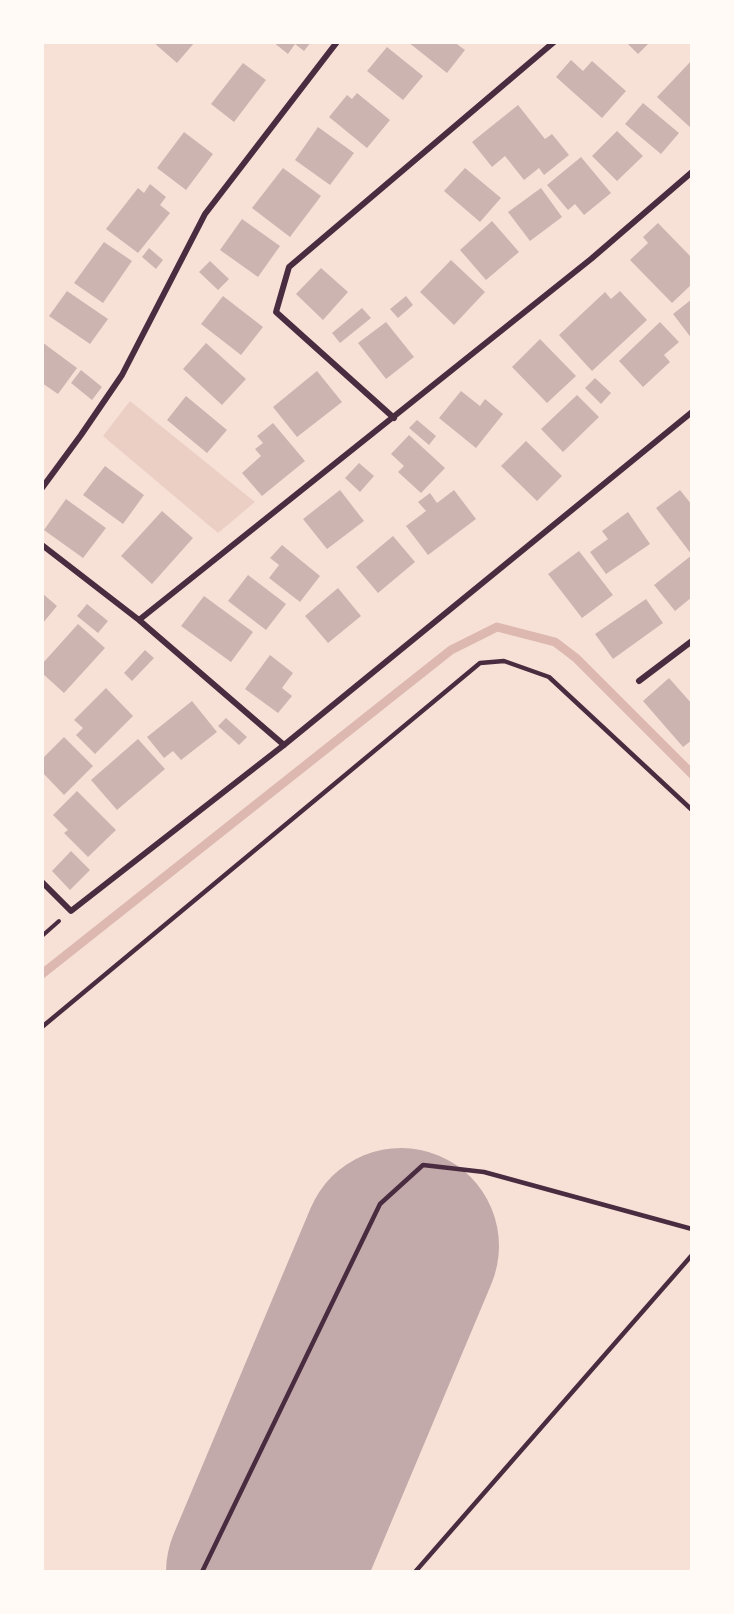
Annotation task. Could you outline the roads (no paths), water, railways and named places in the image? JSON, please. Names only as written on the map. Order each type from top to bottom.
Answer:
[{"type":"street","points":[[42,488],[122,375],[205,214],[337,42]]},
{"type":"street","points":[[394,418],[276,312],[289,267],[554,42]]},
{"type":"street","points":[[140,620],[591,259],[692,172]]},
{"type":"street","points":[[42,882],[71,911],[284,745],[692,412]]},
{"type":"street","points":[[42,545],[140,620],[284,745]]},
{"type":"street","points":[[639,681],[692,641]]},
{"type":"lane","points":[[42,1027],[480,663],[504,661],[549,676],[692,810]]},
{"type":"lane","points":[[202,1572],[380,1204],[423,1165],[484,1172],[692,1229]]},
{"type":"lane","points":[[415,1572],[692,1255]]},
{"type":"waterway","points":[[42,974],[451,650],[497,627],[555,642],[576,658],[692,774]]}]
